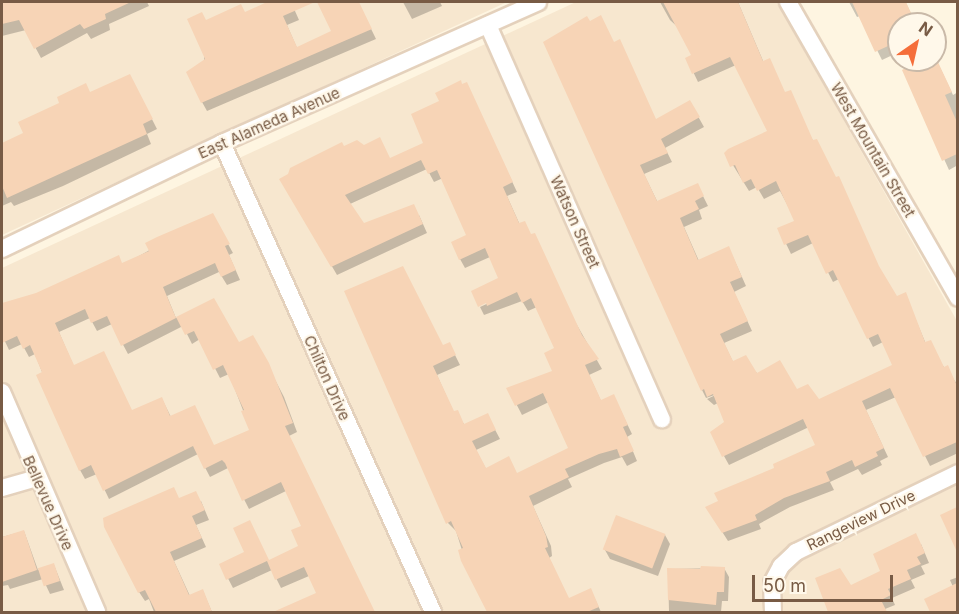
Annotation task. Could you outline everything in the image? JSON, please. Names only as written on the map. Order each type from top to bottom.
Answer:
[{"type":"street","name":"East Alameda Avenue","points":[[2,249],[222,144],[538,2]]},
{"type":"street","name":"West Mountain Street","points":[[788,2],[957,298]]},
{"type":"street","name":"Watson Street","points":[[488,25],[662,419]]},
{"type":"street","name":"Chilton Drive","points":[[222,144],[432,612]]},
{"type":"street","name":"Bellevue Drive","points":[[2,392],[36,478],[97,612]]},
{"type":"street","name":"Rangeview Drive","points":[[773,612],[772,584],[781,566],[796,552],[957,473]]},
{"type":"street","points":[[2,488],[36,478]]},
{"type":"shaded area","points":[[2,2],[507,2],[2,235]]},
{"type":"shaded area","points":[[576,2],[777,2],[957,321],[957,612],[2,612],[2,268]]},
{"type":"building","points":[[2,2],[131,2],[105,14],[106,19],[84,29],[80,24],[34,49],[19,20],[2,24]]},
{"type":"building","points":[[267,2],[315,2],[283,16],[297,47],[331,31],[317,2],[359,2],[372,29],[201,103],[186,72],[205,59],[187,19],[202,12],[206,20],[241,4],[245,12]]},
{"type":"building","points":[[663,2],[738,2],[763,61],[770,58],[785,92],[791,90],[813,140],[817,139],[836,177],[839,176],[879,266],[897,296],[906,292],[925,342],[931,340],[944,367],[948,365],[957,386],[957,442],[923,457],[890,388],[862,401],[884,448],[876,452],[878,456],[855,467],[852,460],[826,472],[830,481],[784,498],[755,515],[757,520],[722,533],[705,507],[718,501],[714,493],[774,468],[773,464],[815,445],[803,419],[722,457],[710,432],[724,422],[713,394],[707,397],[704,389],[701,391],[543,42],[587,16],[590,21],[601,15],[614,42],[620,39],[656,119],[690,100],[700,117],[661,139],[668,153],[640,165],[657,201],[698,183],[704,196],[695,201],[699,209],[680,218],[698,260],[729,246],[742,277],[730,282],[748,321],[720,334],[733,361],[746,355],[757,373],[780,360],[797,389],[808,384],[819,399],[892,365],[878,334],[867,339],[833,270],[826,274],[808,235],[784,245],[777,228],[794,221],[776,181],[757,191],[751,179],[743,183],[735,165],[730,167],[724,153],[728,149],[767,131],[730,57],[692,74],[685,58],[691,55]]},
{"type":"building","points":[[852,2],[906,2],[911,12],[887,12],[887,46],[875,52]]},
{"type":"building","points":[[903,72],[943,72],[952,92],[945,95],[957,122],[957,154],[942,161]]},
{"type":"building","points":[[130,74],[153,119],[143,124],[147,134],[7,198],[2,186],[2,143],[23,133],[18,122],[59,103],[57,97],[86,83],[90,92]]},
{"type":"building","points":[[461,80],[462,84],[467,82],[513,182],[503,187],[519,223],[525,221],[531,234],[535,233],[582,335],[599,359],[585,365],[601,400],[614,394],[628,425],[623,427],[634,451],[620,457],[617,449],[599,454],[565,469],[569,477],[529,496],[546,536],[548,547],[545,548],[569,598],[591,588],[599,607],[587,612],[487,612],[461,561],[458,550],[463,548],[451,521],[446,524],[344,291],[403,266],[443,345],[450,342],[456,355],[433,366],[454,411],[458,410],[464,424],[488,413],[496,430],[472,441],[486,468],[509,456],[517,473],[568,448],[543,393],[515,406],[506,388],[552,371],[544,353],[554,348],[531,298],[522,303],[517,292],[487,306],[486,303],[478,307],[471,291],[498,278],[485,248],[459,260],[451,242],[466,235],[437,170],[428,174],[421,160],[345,195],[364,223],[414,204],[423,224],[331,267],[279,179],[288,174],[290,168],[342,142],[344,146],[357,140],[364,145],[380,137],[390,158],[423,143],[411,114],[439,101],[435,93]]},
{"type":"building","points":[[213,213],[230,244],[225,246],[236,270],[221,277],[215,263],[163,287],[176,318],[121,346],[107,316],[91,323],[85,309],[55,323],[74,365],[104,351],[132,410],[162,397],[170,416],[195,405],[214,445],[249,430],[241,411],[244,410],[223,365],[213,370],[194,331],[185,335],[176,317],[214,298],[239,342],[253,335],[269,363],[293,423],[285,426],[375,612],[273,612],[316,593],[304,567],[275,580],[267,561],[226,580],[219,564],[244,552],[233,528],[250,520],[269,560],[298,546],[291,530],[301,526],[281,482],[242,501],[225,463],[222,460],[204,469],[193,446],[103,491],[91,465],[79,471],[36,375],[42,372],[30,345],[23,349],[17,336],[2,343],[2,303],[36,293],[119,255],[122,263],[149,251],[145,243]]},
{"type":"building","points":[[174,487],[179,498],[196,491],[205,510],[192,516],[202,538],[170,552],[189,595],[203,589],[212,612],[156,612],[145,590],[138,593],[104,527],[103,518]]},
{"type":"building","points":[[957,507],[957,552],[940,515]]},
{"type":"building","points":[[616,515],[665,534],[652,569],[603,550]]},
{"type":"building","points":[[24,530],[37,570],[2,582],[2,537]]},
{"type":"building","points":[[916,533],[925,553],[917,557],[921,564],[907,570],[911,579],[888,589],[891,595],[881,600],[887,612],[828,612],[815,578],[840,568],[851,585],[880,571],[873,554]]},
{"type":"building","points":[[54,563],[60,581],[44,586],[38,568]]},
{"type":"building","points":[[701,566],[725,567],[724,592],[717,592],[716,605],[668,600],[667,568],[700,569]]},
{"type":"building","points":[[957,583],[957,612],[930,612],[924,599]]}]
